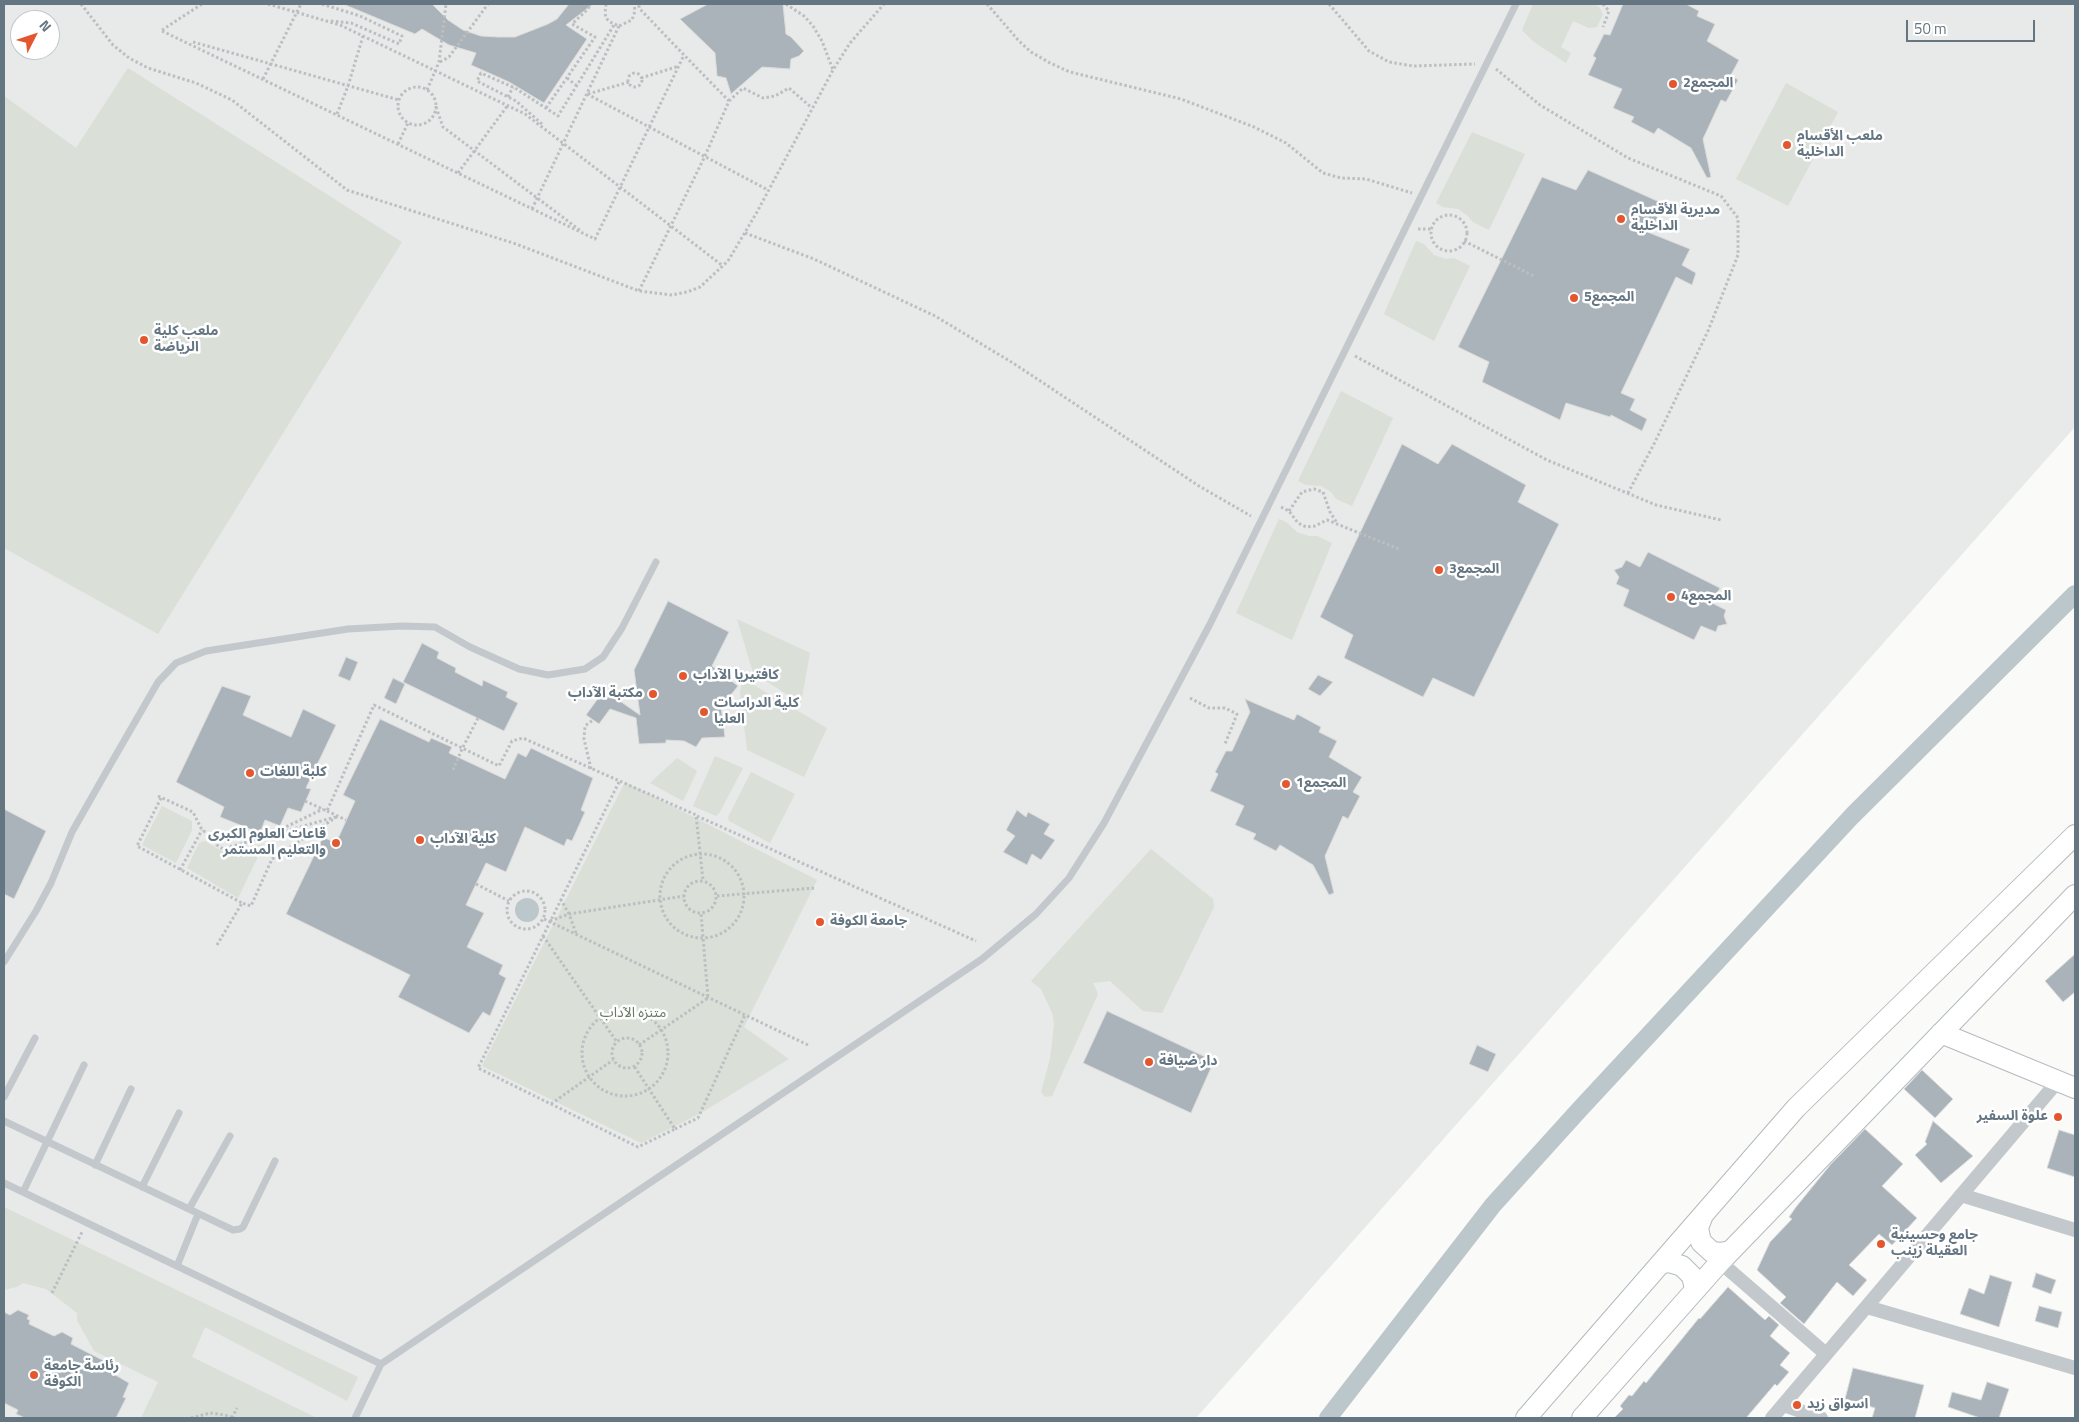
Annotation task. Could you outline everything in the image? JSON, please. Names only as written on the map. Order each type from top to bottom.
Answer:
[{"type":"main road","points":[[1526,1418],[1796,1108],[2075,835]]},
{"type":"main road","points":[[1582,1418],[1725,1257],[2075,895]]},
{"type":"main road","points":[[1941,1033],[2070,1084]]},
{"type":"main road","points":[[1703,1215],[1698,1228],[1701,1242],[1712,1252],[1725,1257]]},
{"type":"main road","points":[[1662,1263],[1669,1262],[1682,1266],[1692,1276],[1695,1289]]},
{"type":"street","points":[[1772,1418],[1961,1195],[2070,1084]]},
{"type":"street","points":[[1961,1195],[2075,1230]]},
{"type":"street","points":[[1725,1257],[1826,1354]]},
{"type":"street","points":[[1866,1306],[2075,1368]]},
{"type":"street","points":[[1783,1405],[1821,1418]]},
{"type":"lane","points":[[355,1418],[381,1364],[982,958],[1036,914],[1070,878],[1104,823],[1209,626],[1516,4]]},
{"type":"lane","points":[[4,962],[36,911],[51,883],[72,832],[128,733],[158,682],[176,663],[206,652],[348,629],[402,626],[435,627],[470,647],[519,669],[548,675],[585,669],[603,657],[622,628],[656,562]]},
{"type":"lane","points":[[4,1097],[35,1038]]},
{"type":"lane","points":[[23,1192],[84,1065]]},
{"type":"lane","points":[[95,1165],[131,1089]]},
{"type":"lane","points":[[142,1187],[179,1113]]},
{"type":"lane","points":[[4,1121],[233,1230],[240,1230],[243,1227],[275,1161]]},
{"type":"lane","points":[[189,1209],[230,1136]]},
{"type":"lane","points":[[4,1183],[381,1364]]},
{"type":"lane","points":[[177,1266],[198,1214]]},
{"type":"path","points":[[82,4],[113,44],[129,58],[148,68],[202,86],[232,100],[347,190],[516,244],[639,291],[672,294],[687,292],[700,286],[723,266],[745,233],[833,70],[850,43],[884,4]]},
{"type":"path","points":[[202,4],[162,30],[595,239],[684,55]]},
{"type":"path","points":[[268,4],[340,25],[525,114],[723,266]]},
{"type":"path","points":[[263,79],[301,4]]},
{"type":"path","points":[[321,19],[351,23],[399,44],[402,36],[360,16],[332,5],[322,4]]},
{"type":"path","points":[[427,90],[439,62],[446,4]]},
{"type":"path","points":[[439,62],[449,57],[488,4]]},
{"type":"path","points":[[546,108],[595,37],[572,24],[591,4]]},
{"type":"path","points":[[606,4],[606,18],[619,26],[632,20],[636,5]]},
{"type":"path","points":[[786,4],[804,16],[813,26],[822,41],[833,70]]},
{"type":"path","points":[[987,4],[1031,52],[1070,72],[1181,99],[1254,127],[1286,143],[1323,173],[1341,178],[1366,179],[1387,184],[1422,197]]},
{"type":"path","points":[[1329,4],[1368,51],[1389,62],[1413,66],[1488,62],[1540,106],[1628,158],[1721,196],[1738,218],[1738,254],[1708,331],[1655,442],[1628,492]]},
{"type":"path","points":[[1603,4],[1609,11],[1603,27]]},
{"type":"path","points":[[636,5],[728,101]]},
{"type":"path","points":[[369,30],[373,22]]},
{"type":"path","points":[[555,136],[523,107],[477,81],[481,73],[513,88],[558,116],[614,24]]},
{"type":"path","points":[[532,209],[619,26]]},
{"type":"path","points":[[337,114],[348,86],[363,36]]},
{"type":"path","points":[[183,39],[399,100]]},
{"type":"path","points":[[641,78],[679,66]]},
{"type":"path","points":[[629,82],[630,75],[634,73],[638,74],[641,78]]},
{"type":"path","points":[[567,78],[577,86]]},
{"type":"path","points":[[629,82],[631,85],[638,86],[641,83],[641,78]]},
{"type":"path","points":[[587,94],[629,82]]},
{"type":"path","points":[[436,106],[432,118],[421,125],[408,123],[399,114],[399,100],[404,92],[416,87],[427,90],[435,100],[443,127],[588,236]]},
{"type":"path","points":[[508,97],[513,88]]},
{"type":"path","points":[[639,291],[705,156],[728,101],[743,88],[763,98],[775,96],[789,88],[812,108]]},
{"type":"path","points":[[587,94],[768,190]]},
{"type":"path","points":[[458,173],[508,106]]},
{"type":"path","points":[[398,144],[408,123]]},
{"type":"path","points":[[1453,215],[1463,222],[1466,228],[1464,241],[1458,248],[1441,249],[1433,241],[1431,229],[1436,220],[1441,216],[1453,215]]},
{"type":"path","points":[[1418,229],[1431,229]]},
{"type":"path","points":[[745,233],[822,263],[935,316],[1013,363],[1199,486],[1262,522]]},
{"type":"path","points":[[1464,241],[1534,276]]},
{"type":"path","points":[[1346,351],[1546,460],[1656,505],[1721,520]]},
{"type":"path","points":[[1289,510],[1302,492],[1314,489],[1323,492],[1330,512],[1338,524]]},
{"type":"path","points":[[1280,506],[1289,510],[1298,523],[1306,527],[1316,526],[1327,520],[1399,549]]},
{"type":"path","points":[[1190,698],[1209,708],[1225,708],[1237,714],[1225,744]]},
{"type":"path","points":[[267,836],[325,810],[374,706],[499,766],[512,741],[523,738],[976,941]]},
{"type":"path","points":[[453,770],[478,718]]},
{"type":"path","points":[[592,770],[584,739],[585,726],[593,720]]},
{"type":"path","points":[[619,782],[478,1068],[638,1147],[698,1118],[745,1015]]},
{"type":"path","points":[[160,797],[193,812],[202,830],[212,836],[223,849],[338,816],[272,859],[251,906],[242,903],[137,846],[160,797]]},
{"type":"path","points":[[305,801],[346,820]]},
{"type":"path","points":[[696,815],[703,880]]},
{"type":"path","points":[[180,870],[202,830]]},
{"type":"path","points":[[700,854],[718,857],[731,865],[740,878],[744,893],[742,910],[733,924],[720,934],[703,938],[685,935],[671,924],[662,909],[660,900],[661,884],[668,870],[680,860],[700,854]]},
{"type":"path","points":[[703,880],[712,885],[717,896],[714,906],[701,914],[696,913],[687,906],[684,896],[685,891],[692,882],[703,880]]},
{"type":"path","points":[[476,884],[509,901]]},
{"type":"path","points":[[717,896],[814,888]]},
{"type":"path","points":[[518,891],[532,891],[538,894],[545,906],[544,919],[535,927],[529,929],[517,927],[508,918],[506,906],[518,891]]},
{"type":"path","points":[[550,922],[569,914],[684,896]]},
{"type":"path","points":[[561,900],[577,934]]},
{"type":"path","points":[[217,944],[242,903]]},
{"type":"path","points":[[701,914],[708,998]]},
{"type":"path","points":[[544,919],[808,1045]]},
{"type":"path","points":[[542,936],[617,1042]]},
{"type":"path","points":[[639,1045],[708,998]]},
{"type":"path","points":[[616,1011],[633,1011],[649,1018],[661,1030],[665,1038],[668,1057],[662,1075],[649,1089],[634,1095],[617,1095],[601,1089],[589,1077],[583,1061],[583,1045],[589,1030],[600,1018],[616,1011]]},
{"type":"path","points":[[621,1039],[631,1039],[639,1045],[642,1054],[641,1059],[634,1066],[625,1068],[616,1064],[613,1060],[612,1050],[621,1039]]},
{"type":"path","points":[[551,1104],[613,1060]]},
{"type":"path","points":[[634,1066],[675,1129]]},
{"type":"path","points":[[52,1293],[87,1222]]},
{"type":"path","points":[[190,1418],[210,1413],[233,1418],[237,1408]]},
{"type":"shaded area","name":"جامعة الكوفة","points":[[4,4],[2075,4],[2075,427],[1196,1418],[4,1418]]},
{"type":"shaded area","points":[[527,898],[536,901],[539,910],[536,919],[527,922],[518,919],[515,910],[518,901]]},
{"type":"green space","points":[[1533,4],[1594,4],[1599,7],[1603,14],[1597,27],[1589,28],[1573,21],[1561,47],[1571,53],[1566,63],[1534,42],[1522,30]]},
{"type":"green space","points":[[128,68],[402,242],[158,634],[4,548],[4,96],[76,148]]},
{"type":"green space","name":"ملعب الأقسام الداخلية","points":[[1786,83],[1838,112],[1788,206],[1736,179]]},
{"type":"green space","points":[[1472,132],[1525,154],[1489,230],[1473,222],[1458,209],[1443,207],[1436,203]]},
{"type":"green space","points":[[1416,241],[1424,244],[1434,255],[1446,259],[1454,258],[1470,266],[1434,341],[1384,314]]},
{"type":"green space","points":[[1341,391],[1393,418],[1352,506],[1336,499],[1331,492],[1321,486],[1306,485],[1298,481]]},
{"type":"green space","points":[[1279,519],[1286,522],[1297,532],[1309,536],[1317,536],[1332,543],[1292,640],[1236,613]]},
{"type":"green space","points":[[737,619],[810,653],[801,703],[753,673]]},
{"type":"green space","points":[[745,680],[827,728],[804,777],[747,750],[740,693],[742,682]]},
{"type":"green space","points":[[715,756],[743,768],[720,812],[716,816],[693,806]]},
{"type":"green space","points":[[677,758],[697,771],[683,801],[650,783]]},
{"type":"green space","points":[[751,772],[795,794],[770,843],[729,821],[728,817]]},
{"type":"green space","name":"متنزه الآداب","points":[[625,782],[817,880],[744,1027],[789,1059],[701,1113],[641,1143],[482,1066]]},
{"type":"green space","points":[[162,806],[192,821],[192,830],[176,863],[142,845]]},
{"type":"green space","points":[[205,841],[223,852],[264,844],[238,898],[187,868],[199,843]]},
{"type":"green space","points":[[1151,849],[1213,899],[1214,907],[1162,1013],[1143,1011],[1110,981],[1093,983],[1098,994],[1052,1096],[1045,1097],[1041,1092],[1050,1059],[1054,1025],[1053,1015],[1041,989],[1031,981]]},
{"type":"green space","points":[[4,1207],[358,1377],[347,1401],[205,1327],[192,1357],[317,1418],[141,1418],[158,1382],[94,1351],[77,1320],[77,1313],[46,1289],[23,1283],[17,1287],[4,1290]]},
{"type":"building","points":[[343,4],[432,4],[448,20],[463,30],[481,36],[515,37],[557,19],[569,4],[593,4],[566,25],[587,39],[544,103],[509,82],[471,65],[476,53],[449,45],[422,29],[415,34]]},
{"type":"building","points":[[708,4],[783,4],[786,34],[804,51],[799,56],[791,59],[790,69],[762,67],[731,94],[726,78],[717,76],[715,53],[680,19]]},
{"type":"building","name":"المجمع2","points":[[1623,4],[1686,4],[1699,11],[1697,16],[1715,24],[1707,41],[1739,60],[1731,75],[1738,80],[1726,102],[1721,100],[1703,139],[1711,177],[1707,178],[1691,148],[1658,128],[1654,134],[1631,122],[1634,117],[1613,108],[1622,89],[1588,75],[1596,58],[1593,56],[1604,34],[1610,35]]},
{"type":"building","name":"المجمع5","points":[[1588,170],[1664,204],[1650,233],[1690,249],[1682,265],[1696,273],[1692,285],[1676,277],[1621,393],[1635,399],[1630,410],[1647,419],[1642,431],[1611,415],[1610,417],[1566,403],[1560,420],[1482,382],[1489,362],[1458,347],[1542,177],[1576,190]]},
{"type":"building","name":"المجمع3","points":[[1402,444],[1438,464],[1452,444],[1526,485],[1518,502],[1559,524],[1474,697],[1433,678],[1423,697],[1344,658],[1353,635],[1320,617]]},
{"type":"building","name":"المجمع4","points":[[1648,552],[1720,588],[1712,603],[1726,610],[1724,616],[1727,624],[1718,626],[1716,632],[1701,626],[1694,640],[1623,606],[1629,590],[1616,584],[1619,577],[1614,570],[1622,567],[1626,560],[1640,567]]},
{"type":"building","name":"كافتيريا الآداب","points":[[668,601],[729,632],[712,666],[738,686],[721,707],[725,737],[702,738],[696,747],[684,741],[666,740],[666,743],[639,744],[636,718],[610,709],[599,724],[586,715],[604,690],[640,715],[634,670]]},
{"type":"building","points":[[422,643],[439,652],[437,658],[456,668],[455,672],[482,686],[483,680],[508,692],[506,697],[518,703],[504,731],[403,682]]},
{"type":"building","points":[[346,657],[358,662],[350,681],[338,676]]},
{"type":"building","points":[[1318,675],[1333,682],[1320,696],[1308,689]]},
{"type":"building","points":[[393,678],[405,684],[396,704],[384,698]]},
{"type":"building","points":[[222,686],[251,696],[243,715],[291,737],[303,709],[336,725],[306,788],[311,789],[301,812],[288,808],[280,826],[265,820],[260,833],[220,817],[224,807],[176,782]]},
{"type":"building","name":"المجمع1","points":[[1245,699],[1294,720],[1297,714],[1321,727],[1319,732],[1337,741],[1329,757],[1362,777],[1353,792],[1360,796],[1348,819],[1343,816],[1325,856],[1334,893],[1329,895],[1313,865],[1280,845],[1276,851],[1253,839],[1256,834],[1235,825],[1244,806],[1210,791],[1218,774],[1215,772],[1226,751],[1232,751],[1250,712]]},
{"type":"building","name":"كلية الآداب","points":[[380,719],[429,742],[431,738],[452,747],[449,753],[505,779],[518,753],[526,757],[531,748],[593,778],[581,810],[585,812],[572,841],[567,839],[564,846],[525,827],[506,872],[486,863],[466,905],[484,913],[467,947],[503,965],[499,974],[506,978],[490,1016],[483,1012],[469,1033],[398,997],[410,975],[286,914],[323,837],[336,843],[355,801],[343,795]]},
{"type":"building","points":[[4,809],[46,831],[14,899],[4,894]]},
{"type":"building","points":[[1017,810],[1026,817],[1028,812],[1050,824],[1044,834],[1055,840],[1041,860],[1032,854],[1027,865],[1003,852],[1015,836],[1006,830]]},
{"type":"building","points":[[2075,954],[2075,992],[2063,1002],[2045,981]]},
{"type":"building","name":"دار ضيافة","points":[[1107,1011],[1214,1061],[1191,1113],[1083,1063]]},
{"type":"building","points":[[1477,1045],[1496,1054],[1488,1072],[1469,1064]]},
{"type":"building","points":[[1922,1070],[1953,1099],[1935,1118],[1904,1089]]},
{"type":"building","points":[[1933,1121],[1973,1156],[1941,1183],[1915,1155],[1927,1144],[1925,1142]]},
{"type":"building","points":[[1865,1129],[1903,1164],[1882,1186],[1917,1218],[1892,1245],[1879,1234],[1849,1265],[1867,1280],[1853,1296],[1837,1282],[1804,1324],[1780,1303],[1786,1297],[1757,1270],[1770,1242],[1792,1219],[1789,1217],[1796,1207],[1831,1164]]},
{"type":"building","points":[[2059,1130],[2075,1135],[2075,1177],[2047,1168]]},
{"type":"building","points":[[2036,1273],[2056,1280],[2051,1294],[2032,1287]]},
{"type":"building","points":[[1990,1275],[2012,1282],[1999,1327],[1960,1314],[1969,1288],[1984,1294]]},
{"type":"building","points":[[1728,1287],[1765,1320],[1769,1316],[1779,1325],[1770,1336],[1790,1353],[1780,1365],[1789,1372],[1777,1386],[1775,1384],[1746,1418],[1614,1418],[1623,1409],[1620,1406],[1629,1395],[1632,1396],[1644,1381],[1646,1383],[1699,1318]]},
{"type":"building","points":[[2039,1306],[2062,1312],[2058,1328],[2035,1321]]},
{"type":"building","name":"رئاسة جامعة الكوفة","points":[[18,1310],[29,1315],[27,1319],[30,1320],[29,1324],[54,1336],[62,1332],[73,1338],[71,1344],[116,1367],[112,1373],[129,1383],[123,1397],[126,1398],[116,1418],[25,1418],[16,1414],[18,1410],[4,1403],[4,1312],[10,1315]]},
{"type":"building","points":[[1853,1368],[1924,1385],[1915,1418],[1872,1418],[1875,1408],[1845,1399]]},
{"type":"building","points":[[1987,1382],[2009,1389],[1999,1418],[1980,1418],[1948,1407],[1952,1392],[1981,1400]]},
{"type":"waterway","points":[[1328,1418],[1493,1205],[1580,1109],[1852,816],[2075,594]]},
{"type":"place","name":"المجمع2","points":[[1673,84]]},
{"type":"place","name":"ملعب الأقسام الداخلية","points":[[1787,145]]},
{"type":"place","name":"مديرية الأقسام الداخلية","points":[[1621,219]]},
{"type":"place","name":"المجمع5","points":[[1574,298]]},
{"type":"place","name":"ملعب كلية الرياضة","points":[[144,340]]},
{"type":"place","name":"المجمع3","points":[[1439,570]]},
{"type":"place","name":"المجمع4","points":[[1671,597]]},
{"type":"place","name":"كافتيريا الآداب","points":[[683,676]]},
{"type":"place","name":"مكتبة الآداب","points":[[653,694]]},
{"type":"place","name":"كلية الدراسات العليا","points":[[704,712]]},
{"type":"place","name":"كلبة اللغات","points":[[250,773]]},
{"type":"place","name":"المجمع1","points":[[1286,784]]},
{"type":"place","name":"كلية الآداب","points":[[420,840]]},
{"type":"place","name":"قاعات العلوم الكبرى والتعليم المستمر","points":[[336,843]]},
{"type":"place","name":"جامعة الكوفة","points":[[820,922]]},
{"type":"place","name":"دار ضيافة","points":[[1149,1062]]},
{"type":"place","name":"علوة السفير","points":[[2058,1117]]},
{"type":"place","name":"جامع وحسينية العقيلة زينب","points":[[1881,1244]]},
{"type":"place","name":"رئاسة جامعة الكوفة","points":[[34,1375]]},
{"type":"place","name":"اسواق زيد","points":[[1797,1405]]}]
